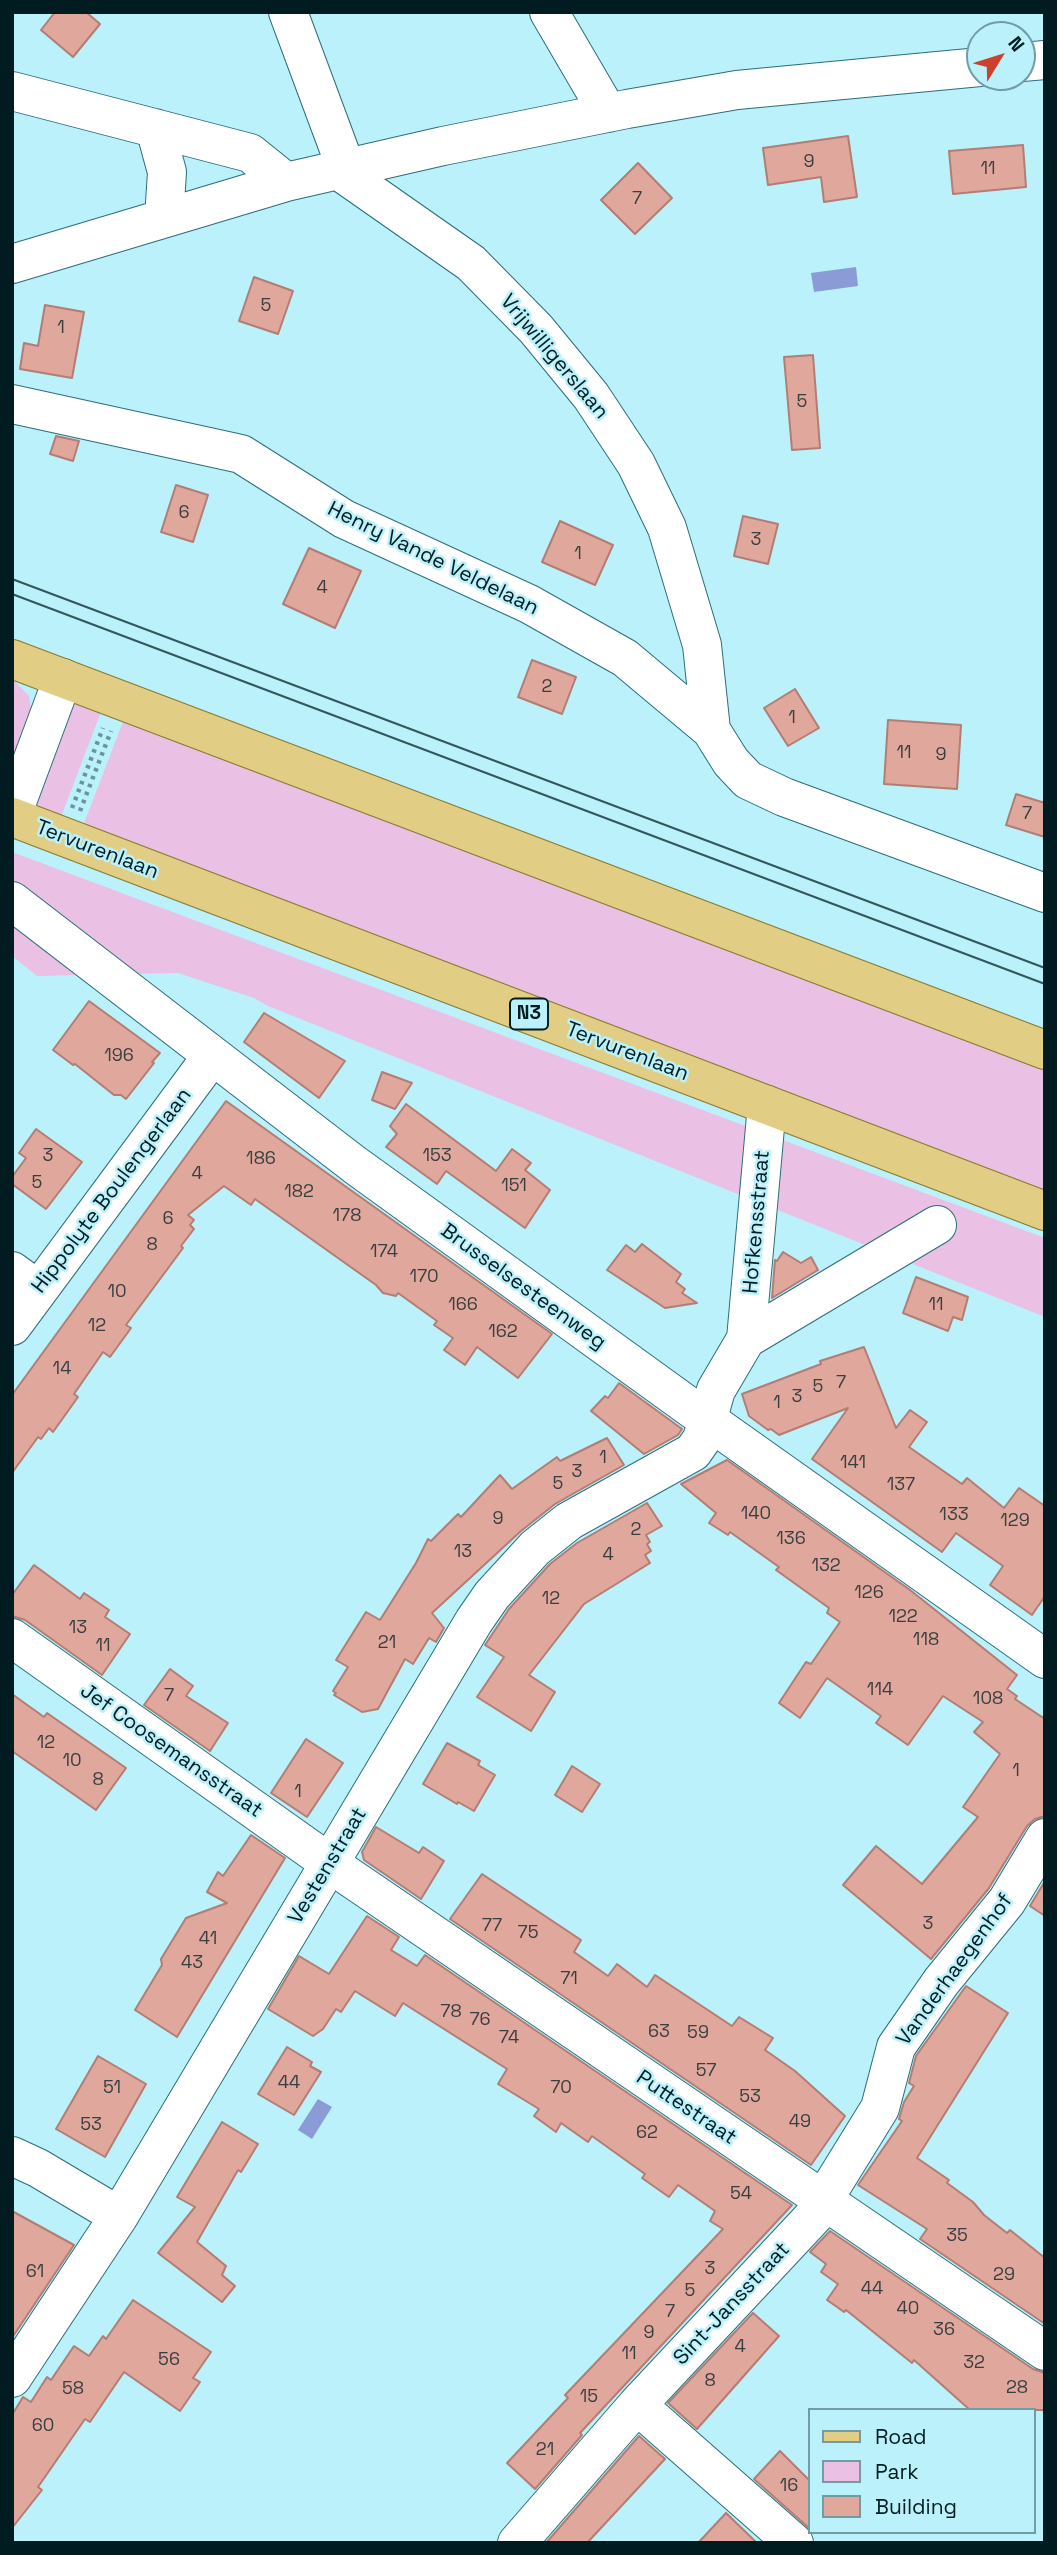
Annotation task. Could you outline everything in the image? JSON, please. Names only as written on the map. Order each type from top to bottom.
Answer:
[{"type":"main road","points":[[12,659],[63,678],[115,708],[1045,1050]]},
{"type":"main road","name":"Tervurenlaan","points":[[12,816],[69,829],[1045,1212]]},
{"type":"street","points":[[288,12],[342,169]]},
{"type":"street","points":[[549,12],[618,111]]},
{"type":"street","points":[[570,12],[618,111]]},
{"type":"street","points":[[12,264],[286,182],[618,111],[737,90],[966,67]]},
{"type":"street","points":[[12,91],[250,153],[286,182]]},
{"type":"street","points":[[155,128],[167,172],[164,218]]},
{"type":"street","name":"Vrijwilligerslaan","points":[[342,169],[471,263],[536,329],[591,396],[636,464],[667,528],[702,645],[711,730]]},
{"type":"street","name":"Henry Vande Veldelaan","points":[[12,404],[241,454],[344,519],[529,604],[625,658],[711,730]]},
{"type":"street","points":[[12,816],[63,678]]},
{"type":"street","points":[[711,730],[732,762],[748,780],[784,797],[1045,893]]},
{"type":"street","name":"Brusselsesteenweg","points":[[12,901],[366,1173],[1045,1659]]},
{"type":"street","name":"Hippolyte Boulengerlaan","points":[[12,1326],[25,1280],[212,1056]]},
{"type":"street","name":"Hofkensstraat","points":[[709,1421],[716,1390],[746,1339],[767,1105]]},
{"type":"street","name":"Hofkensstraat","points":[[746,1339],[937,1225]]},
{"type":"street","name":"Vestenstraat","points":[[12,2378],[118,2216],[474,1621],[517,1566],[569,1521],[690,1455],[702,1439],[709,1421]]},
{"type":"street","name":"Jef Coosemansstraat","points":[[12,1638],[330,1863]]},
{"type":"street","name":"Vanderhaegenhof","points":[[827,2202],[830,2189],[880,2108],[896,2047],[941,1982],[1007,1901],[1045,1838]]},
{"type":"street","name":"Puttestraat","points":[[330,1863],[1045,2351]]},
{"type":"street","points":[[12,2156],[38,2168],[118,2216]]},
{"type":"street","name":"Sint-Jansstraat","points":[[517,2543],[637,2405],[827,2202]]},
{"type":"street","points":[[637,2405],[794,2543]]},
{"type":"path","points":[[69,829],[115,708]]},
{"type":"path","points":[[69,829],[115,708]]},
{"type":"green space","points":[[12,679],[29,696],[32,714],[12,765]]},
{"type":"green space","points":[[77,703],[101,712],[61,817],[37,804],[72,705]]},
{"type":"green space","points":[[124,719],[1045,1068],[1045,1191],[83,826]]},
{"type":"green space","points":[[12,852],[1045,1238],[1045,1317],[268,1006],[254,998],[178,973],[37,976],[12,956]]},
{"type":"water","points":[[856,267],[858,286],[814,292],[811,273]]},
{"type":"water","points":[[318,2099],[332,2107],[312,2139],[298,2130]]},
{"type":"building","points":[[55,12],[86,12],[100,24],[73,57],[41,30]]},
{"type":"building","points":[[848,136],[857,197],[824,202],[821,177],[768,185],[763,148]]},
{"type":"building","points":[[1023,145],[1026,187],[953,194],[949,151]]},
{"type":"building","points":[[638,163],[672,198],[635,234],[601,200]]},
{"type":"building","points":[[254,277],[293,291],[278,334],[239,321]]},
{"type":"building","points":[[45,305],[84,312],[72,378],[20,369],[24,343],[38,346]]},
{"type":"building","points":[[813,355],[820,448],[792,450],[784,357]]},
{"type":"building","points":[[56,436],[79,441],[73,461],[50,454]]},
{"type":"building","points":[[176,485],[208,495],[193,542],[161,532]]},
{"type":"building","points":[[743,516],[778,524],[768,564],[734,556]]},
{"type":"building","points":[[560,521],[613,545],[595,585],[542,562]]},
{"type":"building","points":[[309,548],[361,571],[335,628],[283,604]]},
{"type":"building","points":[[532,660],[576,677],[562,714],[518,697]]},
{"type":"building","points":[[795,689],[819,728],[788,746],[764,708]]},
{"type":"building","points":[[888,720],[961,725],[957,789],[884,784]]},
{"type":"building","points":[[1016,794],[1045,803],[1045,837],[1006,825]]},
{"type":"building","points":[[89,1001],[160,1053],[126,1099],[121,1095],[114,1095],[53,1050]]},
{"type":"building","points":[[264,1013],[345,1061],[319,1098],[244,1042]]},
{"type":"building","points":[[382,1072],[412,1083],[395,1109],[372,1100]]},
{"type":"building","points":[[226,1101],[552,1334],[518,1378],[477,1347],[465,1365],[444,1350],[453,1338],[434,1325],[437,1321],[398,1293],[396,1296],[383,1293],[376,1285],[255,1199],[251,1205],[224,1186],[188,1215],[194,1220],[190,1225],[194,1229],[126,1325],[131,1328],[110,1357],[103,1352],[74,1394],[78,1397],[53,1432],[49,1428],[41,1439],[38,1437],[12,1473],[12,1395]]},
{"type":"building","points":[[406,1104],[496,1171],[512,1149],[531,1163],[525,1170],[550,1190],[525,1228],[446,1171],[437,1184],[386,1147],[397,1134],[390,1126]]},
{"type":"building","points":[[36,1129],[82,1162],[46,1209],[12,1184],[12,1177],[26,1158],[19,1153]]},
{"type":"building","points":[[642,1244],[681,1274],[676,1282],[685,1289],[682,1293],[697,1303],[665,1308],[607,1270],[626,1245],[635,1252]]},
{"type":"building","points":[[783,1252],[801,1263],[811,1257],[818,1270],[772,1298],[775,1260],[777,1261]]},
{"type":"building","points":[[916,1277],[968,1297],[962,1320],[953,1317],[948,1331],[903,1313]]},
{"type":"building","points":[[864,1347],[896,1428],[910,1410],[927,1422],[909,1447],[962,1484],[967,1478],[1004,1508],[1019,1488],[1045,1506],[1045,1596],[1032,1615],[990,1585],[1003,1566],[956,1533],[942,1552],[812,1459],[848,1408],[779,1435],[749,1416],[742,1394],[821,1364],[820,1361]]},
{"type":"building","points":[[619,1383],[682,1429],[678,1435],[644,1454],[591,1411],[605,1396],[608,1398]]},
{"type":"building","points":[[607,1438],[624,1465],[555,1504],[521,1531],[432,1613],[444,1628],[436,1642],[429,1638],[413,1664],[405,1659],[378,1709],[362,1712],[334,1695],[336,1693],[333,1691],[348,1667],[336,1660],[366,1612],[380,1620],[428,1539],[431,1541],[458,1514],[461,1517],[500,1475],[512,1489],[557,1457],[560,1461]]},
{"type":"building","points":[[727,1460],[910,1590],[1017,1675],[1007,1689],[1017,1696],[1015,1699],[1045,1719],[1045,1816],[1035,1819],[1027,1826],[989,1888],[931,1959],[843,1885],[876,1846],[922,1884],[978,1817],[963,1807],[1000,1754],[974,1732],[983,1722],[943,1696],[908,1745],[876,1723],[881,1716],[827,1678],[800,1718],[779,1703],[806,1662],[811,1664],[840,1622],[827,1613],[829,1608],[776,1570],[779,1567],[730,1532],[728,1535],[709,1523],[716,1513],[681,1484]]},
{"type":"building","points":[[647,1503],[662,1526],[646,1535],[651,1551],[645,1555],[650,1563],[584,1604],[529,1675],[555,1692],[531,1731],[477,1697],[504,1657],[485,1645],[509,1609],[550,1564],[577,1543]]},
{"type":"building","points":[[34,1565],[80,1599],[84,1593],[109,1610],[105,1617],[130,1634],[102,1675],[25,1620],[12,1616],[12,1595]]},
{"type":"building","points":[[170,1669],[193,1686],[186,1696],[228,1723],[210,1751],[144,1705]]},
{"type":"building","points":[[12,1694],[44,1717],[47,1713],[126,1768],[96,1810],[12,1751]]},
{"type":"building","points":[[306,1739],[343,1763],[307,1817],[271,1793]]},
{"type":"building","points":[[447,1743],[480,1761],[478,1765],[495,1775],[474,1811],[423,1784]]},
{"type":"building","points":[[572,1766],[600,1784],[582,1812],[555,1795]]},
{"type":"building","points":[[376,1827],[419,1853],[423,1847],[444,1861],[421,1899],[364,1860],[362,1852]]},
{"type":"building","points":[[251,1835],[285,1858],[177,2037],[135,2010],[186,1918],[227,1903],[207,1892],[218,1872],[223,1876]]},
{"type":"building","points":[[482,1874],[581,1940],[574,1952],[608,1976],[617,1964],[647,1987],[655,1975],[732,2026],[739,2017],[773,2038],[765,2050],[795,2071],[845,2116],[811,2165],[450,1919]]},
{"type":"building","points":[[1045,1881],[1045,1916],[1030,1906]]},
{"type":"building","points":[[367,1916],[399,1937],[391,1950],[417,1966],[425,1955],[792,2205],[580,2433],[582,2435],[535,2489],[507,2463],[568,2398],[565,2395],[723,2229],[710,2221],[715,2211],[678,2185],[669,2197],[642,2178],[645,2174],[592,2136],[588,2142],[561,2123],[556,2132],[534,2116],[539,2109],[498,2084],[507,2069],[403,2003],[395,2016],[355,1991],[341,2012],[336,2009],[323,2029],[313,2036],[268,2009],[299,1956],[329,1974]]},
{"type":"building","points":[[966,1986],[1008,2013],[917,2158],[949,2180],[947,2183],[1007,2233],[1010,2230],[1045,2258],[1045,2324],[920,2239],[927,2229],[858,2185],[902,2121],[899,2119],[904,2102],[914,2086],[909,2083],[916,2056]]},
{"type":"building","points":[[287,2047],[312,2062],[310,2066],[321,2072],[294,2115],[258,2094]]},
{"type":"building","points":[[98,2056],[146,2084],[105,2157],[56,2129]]},
{"type":"building","points":[[222,2122],[258,2144],[241,2172],[238,2170],[197,2242],[226,2266],[222,2275],[235,2286],[222,2302],[158,2253],[195,2207],[177,2197]]},
{"type":"building","points":[[12,2211],[74,2245],[12,2338]]},
{"type":"building","points":[[830,2231],[1033,2369],[1045,2373],[1045,2410],[968,2408],[914,2360],[912,2363],[846,2310],[844,2312],[827,2300],[838,2284],[821,2272],[826,2264],[810,2252]]},
{"type":"building","points":[[133,2300],[211,2352],[193,2378],[200,2382],[180,2411],[124,2372],[90,2422],[85,2419],[38,2487],[42,2490],[12,2528],[12,2415],[23,2397],[31,2402],[47,2377],[51,2380],[74,2346],[89,2356],[103,2336],[106,2339]]},
{"type":"building","points":[[753,2313],[779,2336],[697,2429],[668,2403]]},
{"type":"building","points":[[639,2436],[665,2459],[587,2543],[546,2543]]},
{"type":"building","points":[[780,2451],[808,2479],[808,2527],[754,2479]]},
{"type":"building","points":[[726,2513],[757,2543],[698,2543]]},
{"type":"tram line","points":[[12,579],[1045,968]]},
{"type":"tram line","points":[[12,594],[1045,984]]}]
